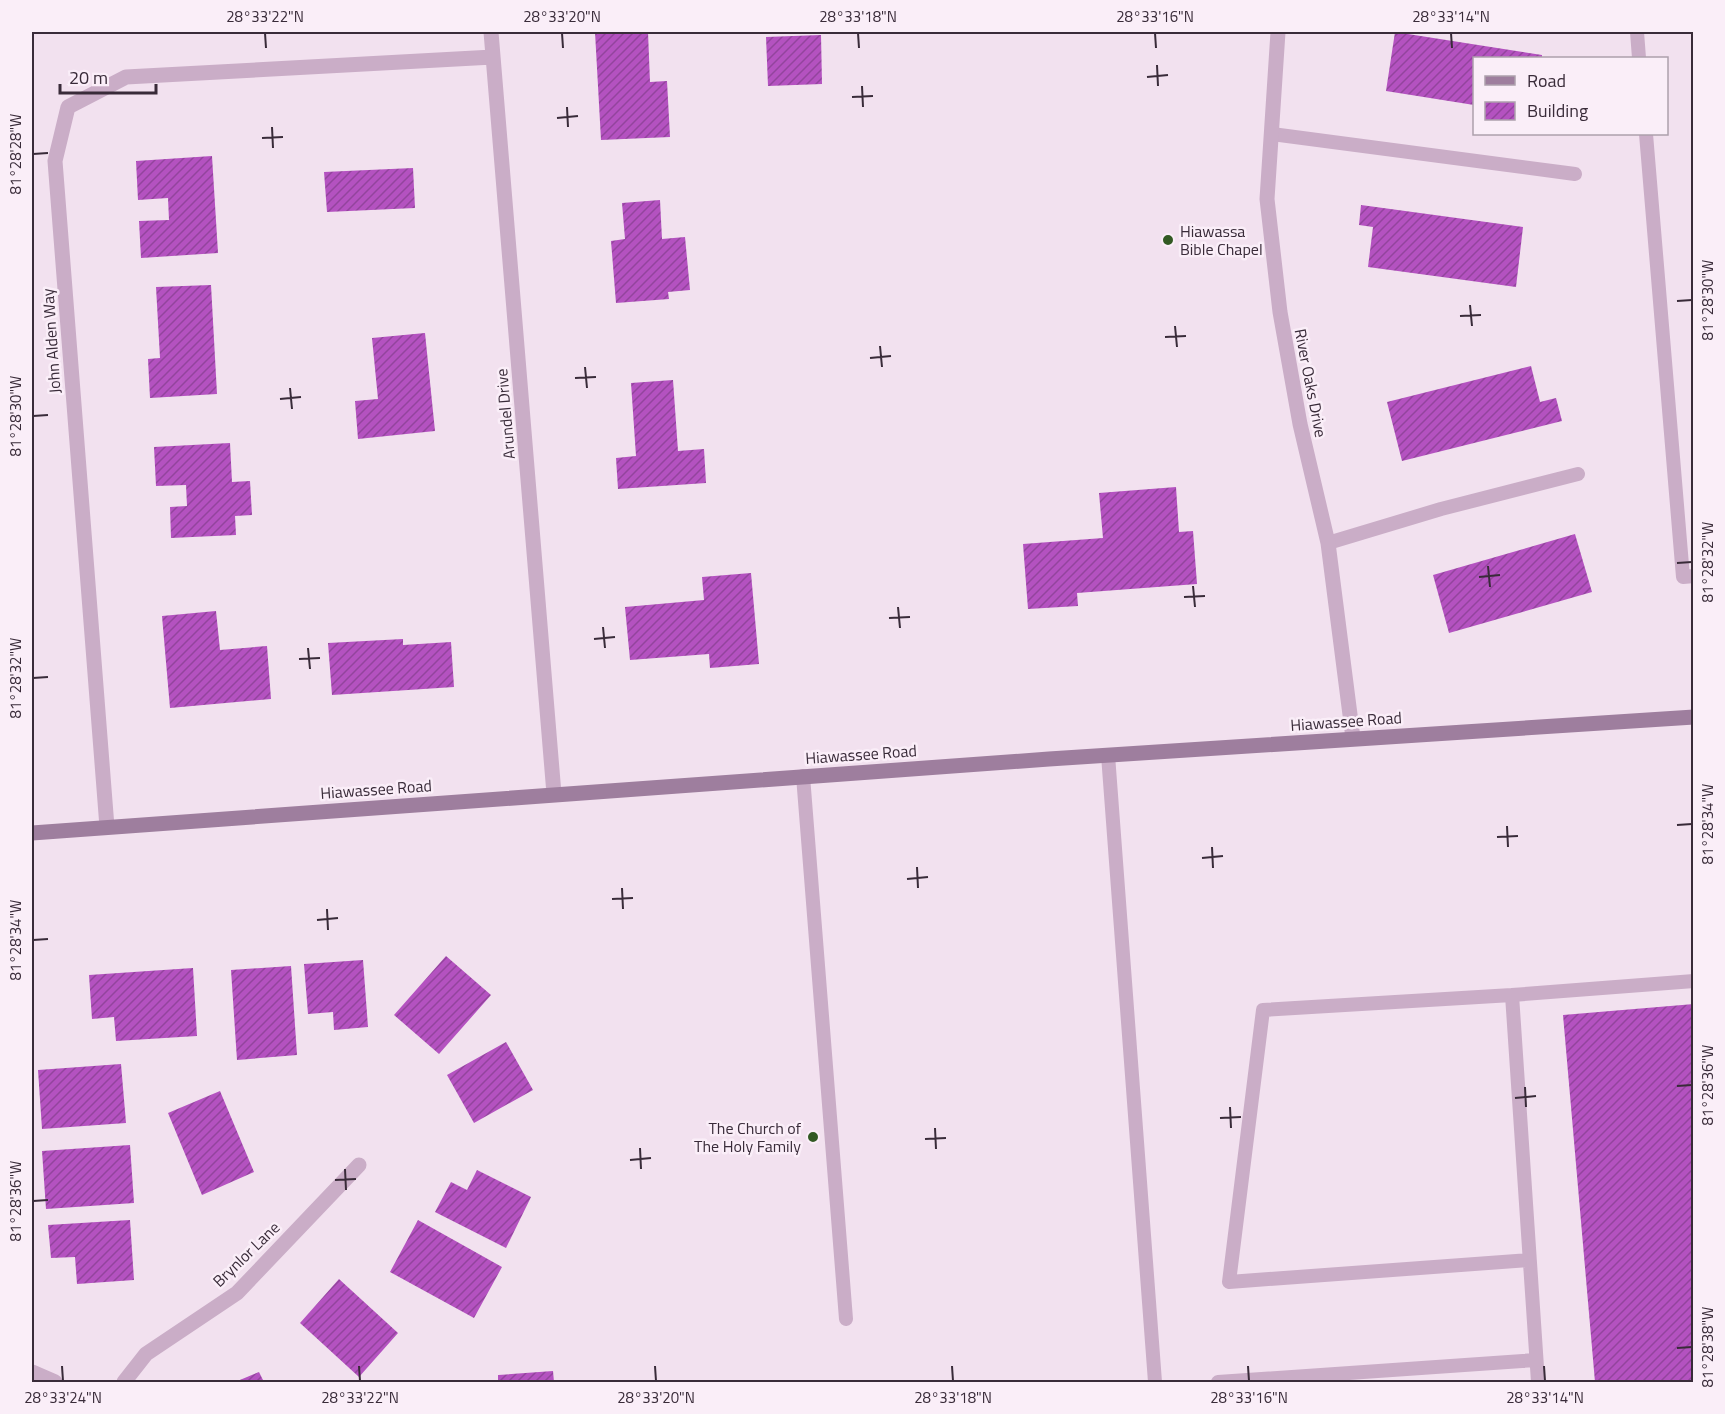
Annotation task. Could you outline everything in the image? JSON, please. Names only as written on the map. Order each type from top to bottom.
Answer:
[{"type":"main road","name":"Hiawassee Road","points":[[32,833],[802,776],[1694,717]]},
{"type":"street","name":"Arundel Drive","points":[[491,32],[554,794]]},
{"type":"street","name":"River Oaks Drive","points":[[1278,32],[1268,199],[1280,312],[1300,424],[1328,543],[1353,738]]},
{"type":"street","name":"John Alden Way","points":[[106,828],[55,161],[68,106],[126,76],[493,57]]},
{"type":"street","name":"Brynlor Lane","points":[[124,1383],[146,1354],[237,1293],[359,1165]]},
{"type":"street","points":[[32,1372],[55,1383]]},
{"type":"lane","points":[[1637,32],[1639,57]]},
{"type":"lane","points":[[1272,134],[1575,174]]},
{"type":"lane","points":[[1646,135],[1683,577],[1694,576]]},
{"type":"lane","points":[[1328,543],[1441,509],[1578,474]]},
{"type":"lane","points":[[1108,755],[1155,1383]]},
{"type":"lane","points":[[802,776],[846,1319]]},
{"type":"lane","points":[[1530,1260],[1229,1282],[1263,1010],[1694,981]]},
{"type":"lane","points":[[1512,995],[1538,1383]]},
{"type":"lane","points":[[1218,1383],[1536,1360]]},
{"type":"building","points":[[595,32],[648,32],[650,82],[667,81],[670,137],[601,140]]},
{"type":"building","points":[[1395,32],[1542,55],[1542,57],[1473,57],[1473,105],[1386,91]]},
{"type":"building","points":[[821,35],[822,84],[768,86],[766,37]]},
{"type":"building","points":[[212,156],[218,253],[141,258],[139,221],[169,220],[168,198],[138,200],[136,161]]},
{"type":"building","points":[[413,168],[415,208],[327,212],[324,172]]},
{"type":"building","points":[[660,200],[662,239],[685,237],[690,290],[668,292],[669,299],[616,303],[611,241],[625,239],[622,203]]},
{"type":"building","points":[[1361,205],[1523,227],[1516,287],[1368,267],[1373,227],[1359,225]]},
{"type":"building","points":[[211,285],[217,394],[150,398],[148,359],[160,358],[156,287]]},
{"type":"building","points":[[425,333],[435,431],[358,439],[355,401],[378,399],[372,338]]},
{"type":"building","points":[[1531,366],[1540,402],[1556,398],[1562,421],[1402,461],[1387,402]]},
{"type":"building","points":[[673,380],[678,451],[704,449],[706,483],[618,489],[616,458],[636,456],[631,383]]},
{"type":"building","points":[[230,443],[232,482],[250,481],[252,515],[235,516],[236,535],[171,538],[170,507],[187,506],[186,485],[156,486],[154,447]]},
{"type":"building","points":[[1176,487],[1179,532],[1193,531],[1197,584],[1077,593],[1078,606],[1028,609],[1023,544],[1103,538],[1099,493]]},
{"type":"building","points":[[1575,534],[1592,592],[1449,633],[1433,575]]},
{"type":"building","points":[[751,573],[759,664],[710,668],[709,654],[630,660],[625,607],[704,600],[702,577]]},
{"type":"building","points":[[216,611],[220,650],[267,646],[271,699],[170,708],[162,616]]},
{"type":"building","points":[[403,639],[403,645],[451,642],[454,687],[332,695],[328,643]]},
{"type":"building","points":[[446,956],[491,995],[439,1054],[394,1015]]},
{"type":"building","points":[[363,960],[368,1027],[334,1030],[333,1012],[308,1014],[304,964]]},
{"type":"building","points":[[291,966],[297,1055],[237,1060],[231,970]]},
{"type":"building","points":[[193,968],[197,1036],[116,1041],[114,1017],[92,1019],[89,975]]},
{"type":"building","points":[[1694,1004],[1694,1382],[1595,1382],[1563,1015]]},
{"type":"building","points":[[506,1042],[533,1090],[474,1123],[447,1075]]},
{"type":"building","points":[[121,1064],[126,1123],[42,1129],[38,1070]]},
{"type":"building","points":[[220,1091],[254,1172],[202,1195],[168,1113]]},
{"type":"building","points":[[130,1145],[134,1203],[46,1209],[42,1151]]},
{"type":"building","points":[[477,1170],[531,1197],[506,1248],[435,1212],[451,1182],[467,1190]]},
{"type":"building","points":[[130,1220],[134,1280],[77,1284],[75,1257],[51,1258],[48,1225]]},
{"type":"building","points":[[418,1220],[502,1267],[474,1318],[390,1272]]},
{"type":"building","points":[[339,1279],[398,1333],[359,1377],[300,1323]]},
{"type":"building","points":[[553,1371],[554,1382],[498,1382],[498,1375]]},
{"type":"building","points":[[259,1372],[264,1382],[235,1382]]},
{"type":"place","name":"Hiawassa Bible Chapel","points":[[1168,240]]},
{"type":"place","name":"The Church of The Holy Family","points":[[813,1137]]}]
